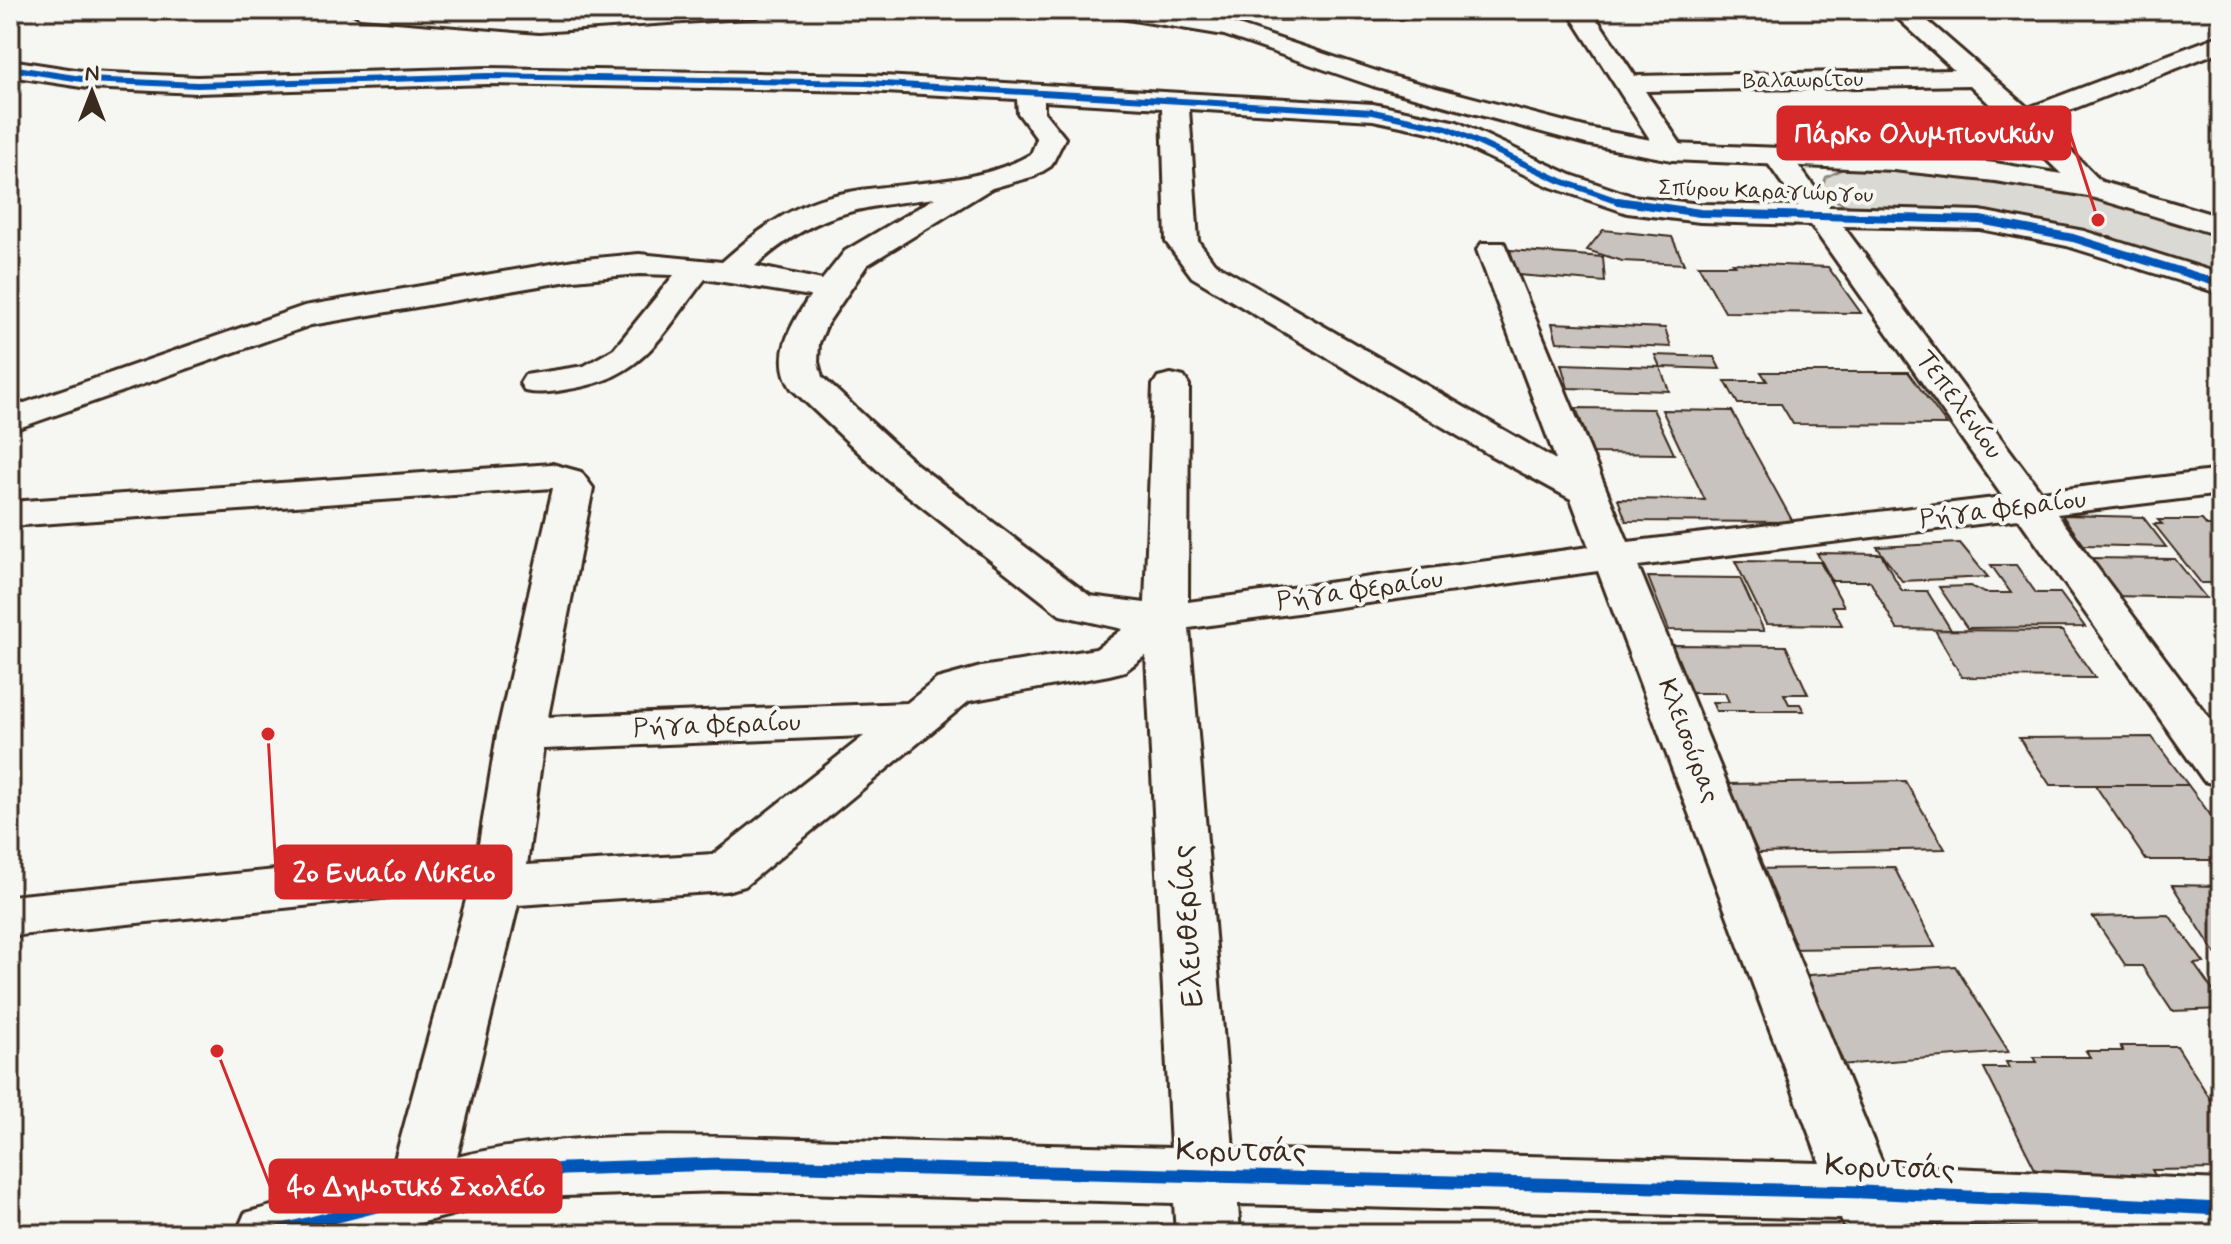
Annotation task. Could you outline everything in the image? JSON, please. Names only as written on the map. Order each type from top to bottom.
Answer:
[{"type":"street","points":[[360,10],[539,25],[756,10]]},
{"type":"street","points":[[1115,10],[1242,17],[1421,10]]},
{"type":"street","points":[[1579,10],[1672,152]]},
{"type":"street","points":[[1901,10],[2024,119],[2092,188]]},
{"type":"street","points":[[1242,17],[1332,65],[1586,136],[1672,152],[1946,166],[2092,188],[2221,227]]},
{"type":"street","points":[[2024,119],[2221,42]]},
{"type":"street","name":"Σπύρου Καραγιώργου","points":[[10,68],[88,80],[197,85],[532,76],[866,83],[1385,114],[1447,128],[1561,181],[1627,204],[1700,213],[1821,218],[1935,217],[2013,226],[2073,238],[2221,284]]},
{"type":"street","name":"Βαλαωρίτου","points":[[1630,84],[1976,77]]},
{"type":"street","points":[[538,383],[593,375],[626,356],[713,270],[830,206],[879,194],[981,183],[1024,169],[1042,159],[1051,138],[1048,130],[1031,113],[1030,93]]},
{"type":"street","points":[[1175,101],[1182,242],[1203,270],[1503,447],[1587,492]]},
{"type":"street","name":"Τεπελενίου","points":[[1779,159],[2215,753]]},
{"type":"street","points":[[981,183],[856,258],[842,272],[802,342],[800,362],[805,381],[901,471],[1075,606],[1114,615],[1166,618]]},
{"type":"street","name":"Κλεισούρας","points":[[1493,250],[1587,492],[1616,556],[1871,1213]]},
{"type":"street","points":[[10,420],[317,313],[447,295],[600,266],[639,264],[713,270],[781,279],[832,292]]},
{"type":"street","name":"Ελευθερίας","points":[[1171,385],[1166,618],[1207,1206]]},
{"type":"street","points":[[10,514],[552,476],[567,480],[573,488],[521,734],[498,877],[416,1197]]},
{"type":"street","name":"Ρήγα Φεραίου","points":[[521,734],[916,718],[953,690],[981,682],[1109,661],[1166,618],[1616,556],[2221,482]]},
{"type":"street","points":[[10,916],[498,877],[726,872],[916,718]]},
{"type":"street","name":"Κορυτσάς","points":[[268,1234],[489,1177],[549,1170],[720,1164],[1207,1206],[1871,1213],[2221,1209]]},
{"type":"shaded area","points":[[1894,164],[2067,190],[2221,233],[2221,273],[2111,242],[2000,217],[1924,208],[1856,207],[1831,198],[1821,189],[1826,177],[1845,168]]},
{"type":"building","points":[[1603,230],[1672,237],[1684,264],[1622,261],[1587,250]]},
{"type":"building","points":[[1510,250],[1603,257],[1605,282],[1518,275]]},
{"type":"building","points":[[1733,263],[1828,267],[1861,313],[1725,312],[1698,265],[1735,265]]},
{"type":"building","points":[[1552,323],[1665,328],[1671,347],[1557,342]]},
{"type":"building","points":[[1655,355],[1714,357],[1720,369],[1660,367]]},
{"type":"building","points":[[1561,364],[1660,367],[1669,391],[1568,388]]},
{"type":"building","points":[[1761,372],[1908,372],[1947,425],[1793,424],[1781,404],[1738,404],[1725,381],[1767,381]]},
{"type":"building","points":[[1576,408],[1653,409],[1674,454],[1593,453]]},
{"type":"building","points":[[1662,410],[1732,411],[1793,522],[1626,521],[1618,499],[1705,500]]},
{"type":"building","points":[[2062,515],[2143,517],[2166,547],[2084,545]]},
{"type":"building","points":[[2158,520],[2202,520],[2207,526],[2216,526],[2221,531],[2221,583],[2201,583],[2154,524],[2162,524]]},
{"type":"building","points":[[1960,543],[1988,577],[1902,581],[1877,547]]},
{"type":"building","points":[[1817,553],[1881,554],[1902,591],[1927,591],[1951,630],[1897,629],[1870,581],[1832,581]]},
{"type":"building","points":[[2086,558],[2175,559],[2206,598],[2113,596]]},
{"type":"building","points":[[1735,561],[1820,562],[1844,606],[1832,606],[1842,625],[1766,624]]},
{"type":"building","points":[[1991,565],[2016,565],[2036,593],[2060,593],[2085,627],[1967,628],[1939,587],[1970,586],[1985,593],[2011,593]]},
{"type":"building","points":[[1648,577],[1740,578],[1764,631],[1669,630]]},
{"type":"building","points":[[1935,630],[2062,631],[2095,678],[1962,677]]},
{"type":"building","points":[[1670,645],[1786,646],[1808,694],[1784,694],[1789,704],[1800,704],[1804,711],[1716,711],[1712,702],[1729,702],[1725,693],[1689,693]]},
{"type":"building","points":[[2152,737],[2188,785],[2050,785],[2019,738]]},
{"type":"building","points":[[1905,781],[1945,849],[1758,853],[1727,784]]},
{"type":"building","points":[[2095,785],[2188,785],[2221,829],[2221,860],[2146,860]]},
{"type":"building","points":[[1894,867],[1935,947],[1786,949],[1752,869]]},
{"type":"building","points":[[2172,885],[2221,886],[2221,956],[2217,956]]},
{"type":"building","points":[[2169,915],[2204,963],[2194,964],[2221,1002],[2221,1009],[2172,1011],[2142,966],[2126,966],[2093,917]]},
{"type":"building","points":[[1955,966],[2009,1052],[1826,1066],[1794,976]]},
{"type":"building","points":[[2120,1046],[2177,1046],[2221,1116],[2221,1169],[2152,1170],[2163,1188],[2045,1189],[1984,1068],[2009,1068],[2006,1062],[2037,1062],[2034,1057],[2090,1057],[2086,1051],[2123,1051]]},
{"type":"building","points":[[2010,1231],[2174,1234],[2011,1234]]},
{"type":"cycle path","points":[[10,68],[88,80],[197,85],[487,76],[866,83],[1373,112],[1447,128],[1561,181],[1627,204],[1700,213],[1980,220],[2073,238],[2221,284]]},
{"type":"cycle path","points":[[268,1234],[489,1177],[564,1169],[720,1164],[1863,1192],[2221,1209]]},
{"type":"place","name":"Πάρκο Ολυμπιονικών","points":[[2098,220]]},
{"type":"place","name":"2ο Ενιαίο Λύκειο","points":[[268,734]]},
{"type":"place","name":"4ο Δημοτικό Σχολείο","points":[[217,1051]]}]
